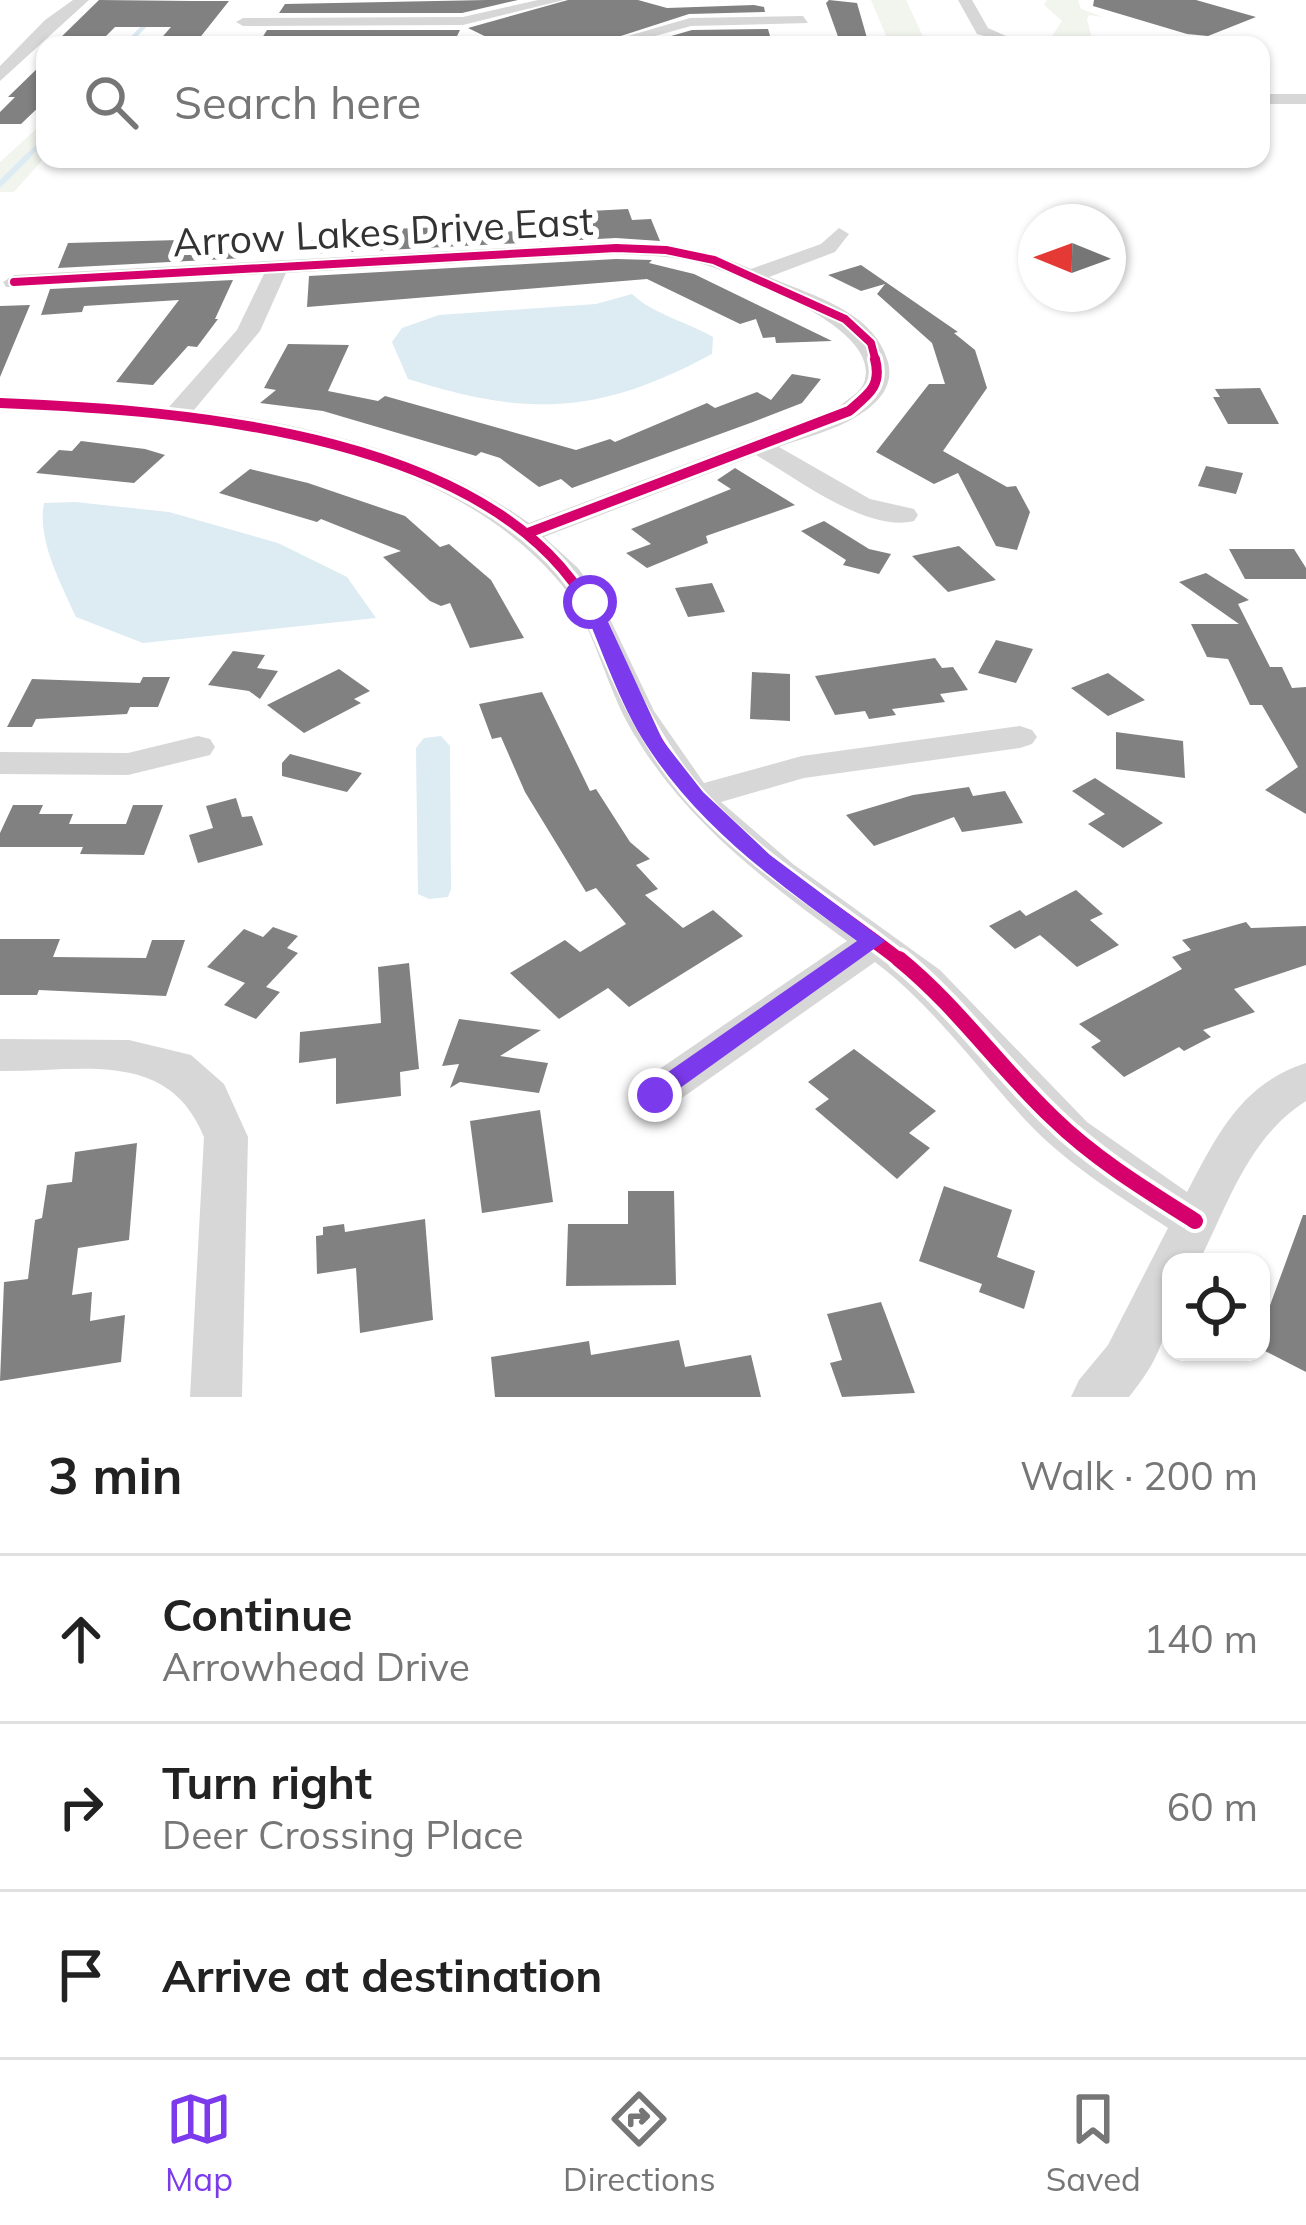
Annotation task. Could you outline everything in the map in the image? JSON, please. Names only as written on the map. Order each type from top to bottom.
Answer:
[{"type":"street","points":[[38,36],[82,0]]},
{"type":"street","points":[[260,0],[239,27],[450,21],[557,0]]},
{"type":"street","points":[[638,36],[690,22],[804,26],[798,0]]},
{"type":"street","points":[[964,0],[982,31],[994,36]]},
{"type":"street","points":[[0,76],[36,38]]},
{"type":"street","points":[[1270,98],[1306,99]]},
{"type":"street","points":[[751,276],[828,248],[839,234]]},
{"type":"street","name":"Arrow Lakes Drive East","points":[[14,282],[639,248],[691,254],[751,276],[860,329],[871,343],[878,374],[874,389],[848,411],[761,447]]},
{"type":"street","points":[[174,416],[243,343],[265,308],[277,267]]},
{"type":"street","points":[[0,403],[174,416],[360,453],[437,480],[528,533],[590,602],[654,742],[696,797],[763,861],[874,941],[960,1013],[1067,1131],[1185,1242],[1242,1130],[1268,1103],[1306,1080]]},
{"type":"street","points":[[528,533],[761,447],[861,505],[904,515]]},
{"type":"street","points":[[696,797],[802,767],[1020,737]]},
{"type":"street","points":[[0,763],[128,764],[198,747]]},
{"type":"street","points":[[655,1095],[874,941]]},
{"type":"street","points":[[0,1055],[129,1056],[176,1067],[209,1096],[226,1137],[216,1397]]},
{"type":"street","points":[[1097,1397],[1126,1362],[1162,1289]]},
{"type":"shaded area","points":[[871,0],[906,0],[923,36],[886,36]]},
{"type":"shaded area","points":[[1047,0],[1078,0],[1081,9],[1103,17],[1089,15],[1091,36],[1052,36],[1062,21],[1044,5]]},
{"type":"shaded area","points":[[36,129],[36,167],[14,192],[0,192],[0,162]]},
{"type":"shaded area","points":[[632,294],[713,337],[712,354],[598,399],[527,404],[408,379],[392,342],[402,328],[439,315],[596,304]]},
{"type":"shaded area","points":[[44,503],[169,512],[278,543],[347,577],[376,618],[143,643],[76,617],[52,562],[43,517]]},
{"type":"shaded area","points":[[441,736],[450,746],[451,889],[448,897],[429,899],[418,894],[416,748],[424,738]]},
{"type":"building","points":[[99,0],[229,1],[201,36],[163,36],[171,27],[115,27],[106,36],[62,36]]},
{"type":"building","points":[[518,0],[462,13],[279,13],[285,4]]},
{"type":"building","points":[[568,0],[638,0],[667,8],[754,5],[764,7],[765,12],[689,14],[621,36],[484,36],[468,28]]},
{"type":"building","points":[[1094,0],[1196,0],[1256,17],[1208,36],[1187,34],[1093,6]]},
{"type":"building","points":[[826,3],[857,3],[866,36],[838,36]]},
{"type":"building","points":[[768,29],[770,36],[671,36],[692,30]]},
{"type":"building","points":[[267,30],[460,30],[457,36],[263,36]]},
{"type":"building","points":[[36,70],[36,110],[21,124],[0,124],[0,112],[15,97],[8,97]]},
{"type":"building","points":[[628,209],[632,220],[651,219],[660,241],[616,238],[311,254],[311,240],[361,237],[361,230],[499,225],[500,232],[563,228],[565,219],[592,218],[590,211]]},
{"type":"building","points":[[253,238],[244,258],[58,268],[68,243]]},
{"type":"building","points":[[652,260],[649,263],[694,274],[832,341],[776,343],[775,337],[763,338],[756,319],[740,324],[647,279],[307,307],[309,276]]},
{"type":"building","points":[[861,265],[958,332],[954,333],[975,350],[987,388],[943,451],[1007,487],[1016,486],[1030,512],[1017,550],[996,546],[958,473],[934,484],[876,452],[929,384],[945,384],[932,343],[877,294],[885,284],[861,291],[828,275]]},
{"type":"building","points":[[233,280],[218,319],[197,347],[188,346],[153,385],[116,382],[179,300],[84,306],[82,312],[41,315],[50,289]]},
{"type":"building","points":[[30,305],[0,377],[0,306]]},
{"type":"building","points":[[288,344],[349,345],[328,391],[378,401],[385,396],[576,450],[610,439],[615,442],[707,403],[715,408],[757,392],[771,400],[792,374],[821,379],[802,403],[753,422],[572,488],[561,479],[539,487],[500,458],[481,452],[476,456],[323,411],[260,403],[276,390],[264,388]]},
{"type":"building","points":[[1260,388],[1279,424],[1228,424],[1213,397],[1220,397],[1215,389]]},
{"type":"building","points":[[81,441],[165,455],[134,483],[36,473],[59,450],[72,451]]},
{"type":"building","points":[[1206,466],[1243,473],[1236,494],[1198,486]]},
{"type":"building","points":[[735,468],[795,505],[706,536],[708,543],[647,568],[626,553],[651,544],[631,529],[731,489],[717,480]]},
{"type":"building","points":[[250,469],[405,516],[440,547],[449,544],[491,580],[524,638],[470,648],[450,603],[441,606],[430,601],[383,557],[401,551],[321,519],[317,522],[219,493]]},
{"type":"building","points":[[824,521],[869,549],[891,554],[879,574],[843,565],[846,560],[801,531]]},
{"type":"building","points":[[959,546],[996,580],[948,592],[912,556]]},
{"type":"building","points":[[1229,549],[1294,549],[1306,568],[1306,579],[1245,579]]},
{"type":"building","points":[[1206,573],[1249,600],[1238,604],[1270,667],[1282,667],[1292,688],[1306,687],[1306,814],[1265,790],[1298,767],[1262,705],[1250,705],[1228,659],[1207,657],[1191,624],[1239,624],[1179,582]]},
{"type":"building","points":[[712,583],[725,612],[688,617],[675,588]]},
{"type":"building","points":[[996,640],[1033,649],[1016,683],[978,673]]},
{"type":"building","points":[[233,651],[265,655],[257,668],[278,671],[260,699],[249,691],[208,685]]},
{"type":"building","points":[[935,658],[942,668],[953,667],[968,690],[940,694],[945,702],[892,709],[896,715],[869,719],[865,711],[835,715],[815,676]]},
{"type":"building","points":[[339,669],[370,691],[354,699],[361,703],[304,733],[267,705]]},
{"type":"building","points":[[752,672],[790,674],[790,721],[750,719]]},
{"type":"building","points":[[1108,673],[1145,700],[1108,716],[1071,688]]},
{"type":"building","points":[[143,677],[170,677],[158,707],[130,707],[127,714],[36,719],[32,727],[7,727],[32,679],[140,683]]},
{"type":"building","points":[[542,692],[590,791],[596,789],[630,842],[650,859],[636,865],[658,889],[645,895],[683,928],[713,910],[743,936],[629,1007],[608,988],[559,1019],[510,973],[565,940],[580,952],[626,924],[596,888],[586,892],[525,792],[501,737],[492,739],[479,704]]},
{"type":"building","points":[[1116,732],[1183,741],[1185,778],[1116,769]]},
{"type":"building","points":[[290,754],[362,773],[347,792],[282,776],[282,763]]},
{"type":"building","points":[[1095,778],[1163,823],[1123,848],[1088,824],[1105,814],[1072,791]]},
{"type":"building","points":[[969,787],[973,796],[1005,791],[1023,823],[962,832],[954,817],[874,846],[846,815],[913,795]]},
{"type":"building","points":[[236,798],[242,817],[252,816],[263,845],[198,863],[189,835],[213,828],[206,806]]},
{"type":"building","points":[[13,805],[43,805],[39,814],[73,814],[69,824],[126,824],[133,805],[163,805],[144,855],[80,854],[83,847],[0,847],[0,833]]},
{"type":"building","points":[[1076,890],[1103,914],[1090,920],[1119,945],[1077,967],[1040,935],[1015,949],[989,926],[1020,910],[1026,916]]},
{"type":"building","points":[[1246,922],[1251,928],[1306,926],[1306,965],[1234,989],[1255,1012],[1203,1030],[1211,1037],[1184,1051],[1179,1047],[1124,1077],[1091,1047],[1101,1041],[1079,1024],[1182,969],[1172,957],[1191,950],[1182,940]]},
{"type":"building","points":[[273,927],[298,936],[287,948],[298,953],[266,987],[280,992],[256,1019],[224,1005],[245,983],[207,967],[244,929],[263,937]]},
{"type":"building","points":[[0,939],[60,939],[53,957],[146,958],[152,940],[185,940],[166,996],[39,990],[37,995],[0,995]]},
{"type":"building","points":[[409,963],[419,1069],[400,1072],[401,1096],[336,1104],[336,1058],[299,1063],[300,1032],[381,1023],[378,967]]},
{"type":"building","points":[[459,1019],[541,1030],[500,1056],[548,1063],[539,1093],[460,1082],[450,1088],[459,1064],[442,1066]]},
{"type":"building","points":[[854,1049],[936,1111],[909,1133],[930,1148],[897,1179],[815,1109],[829,1099],[808,1082]]},
{"type":"building","points":[[540,1110],[553,1202],[482,1213],[470,1121]]},
{"type":"building","points":[[137,1143],[129,1240],[78,1248],[72,1295],[92,1292],[90,1321],[125,1315],[121,1362],[0,1381],[4,1282],[28,1279],[35,1220],[42,1218],[47,1185],[72,1182],[75,1152]]},
{"type":"building","points":[[944,1186],[1012,1210],[997,1257],[1035,1271],[1024,1309],[979,1292],[982,1284],[919,1261]]},
{"type":"building","points":[[628,1191],[674,1191],[676,1285],[566,1286],[568,1224],[628,1224]]},
{"type":"building","points":[[1306,1215],[1306,1372],[1270,1354],[1270,1305]]},
{"type":"building","points":[[425,1219],[433,1320],[360,1333],[356,1268],[317,1274],[316,1236],[323,1235],[323,1227],[344,1224],[345,1232]]},
{"type":"building","points":[[881,1302],[915,1393],[842,1397],[830,1363],[842,1360],[827,1314]]},
{"type":"building","points":[[679,1340],[685,1367],[751,1355],[761,1397],[495,1397],[491,1357],[589,1341],[591,1355]]},
{"type":"waterway","points":[[135,36],[148,22]]},
{"type":"waterway","points":[[0,184],[36,148]]},
{"type":"cycle path","points":[[14,282],[616,248],[666,250],[714,260],[845,319],[871,343],[879,374],[875,389],[849,411],[528,533]]},
{"type":"cycle path","points":[[0,403],[146,411],[305,437],[382,459],[453,488],[516,526],[577,586],[656,742],[724,826],[926,981],[1071,1135],[1195,1221]]},
{"type":"route","points":[[590,602],[654,742],[696,797],[763,861],[874,941],[655,1095]]}]
